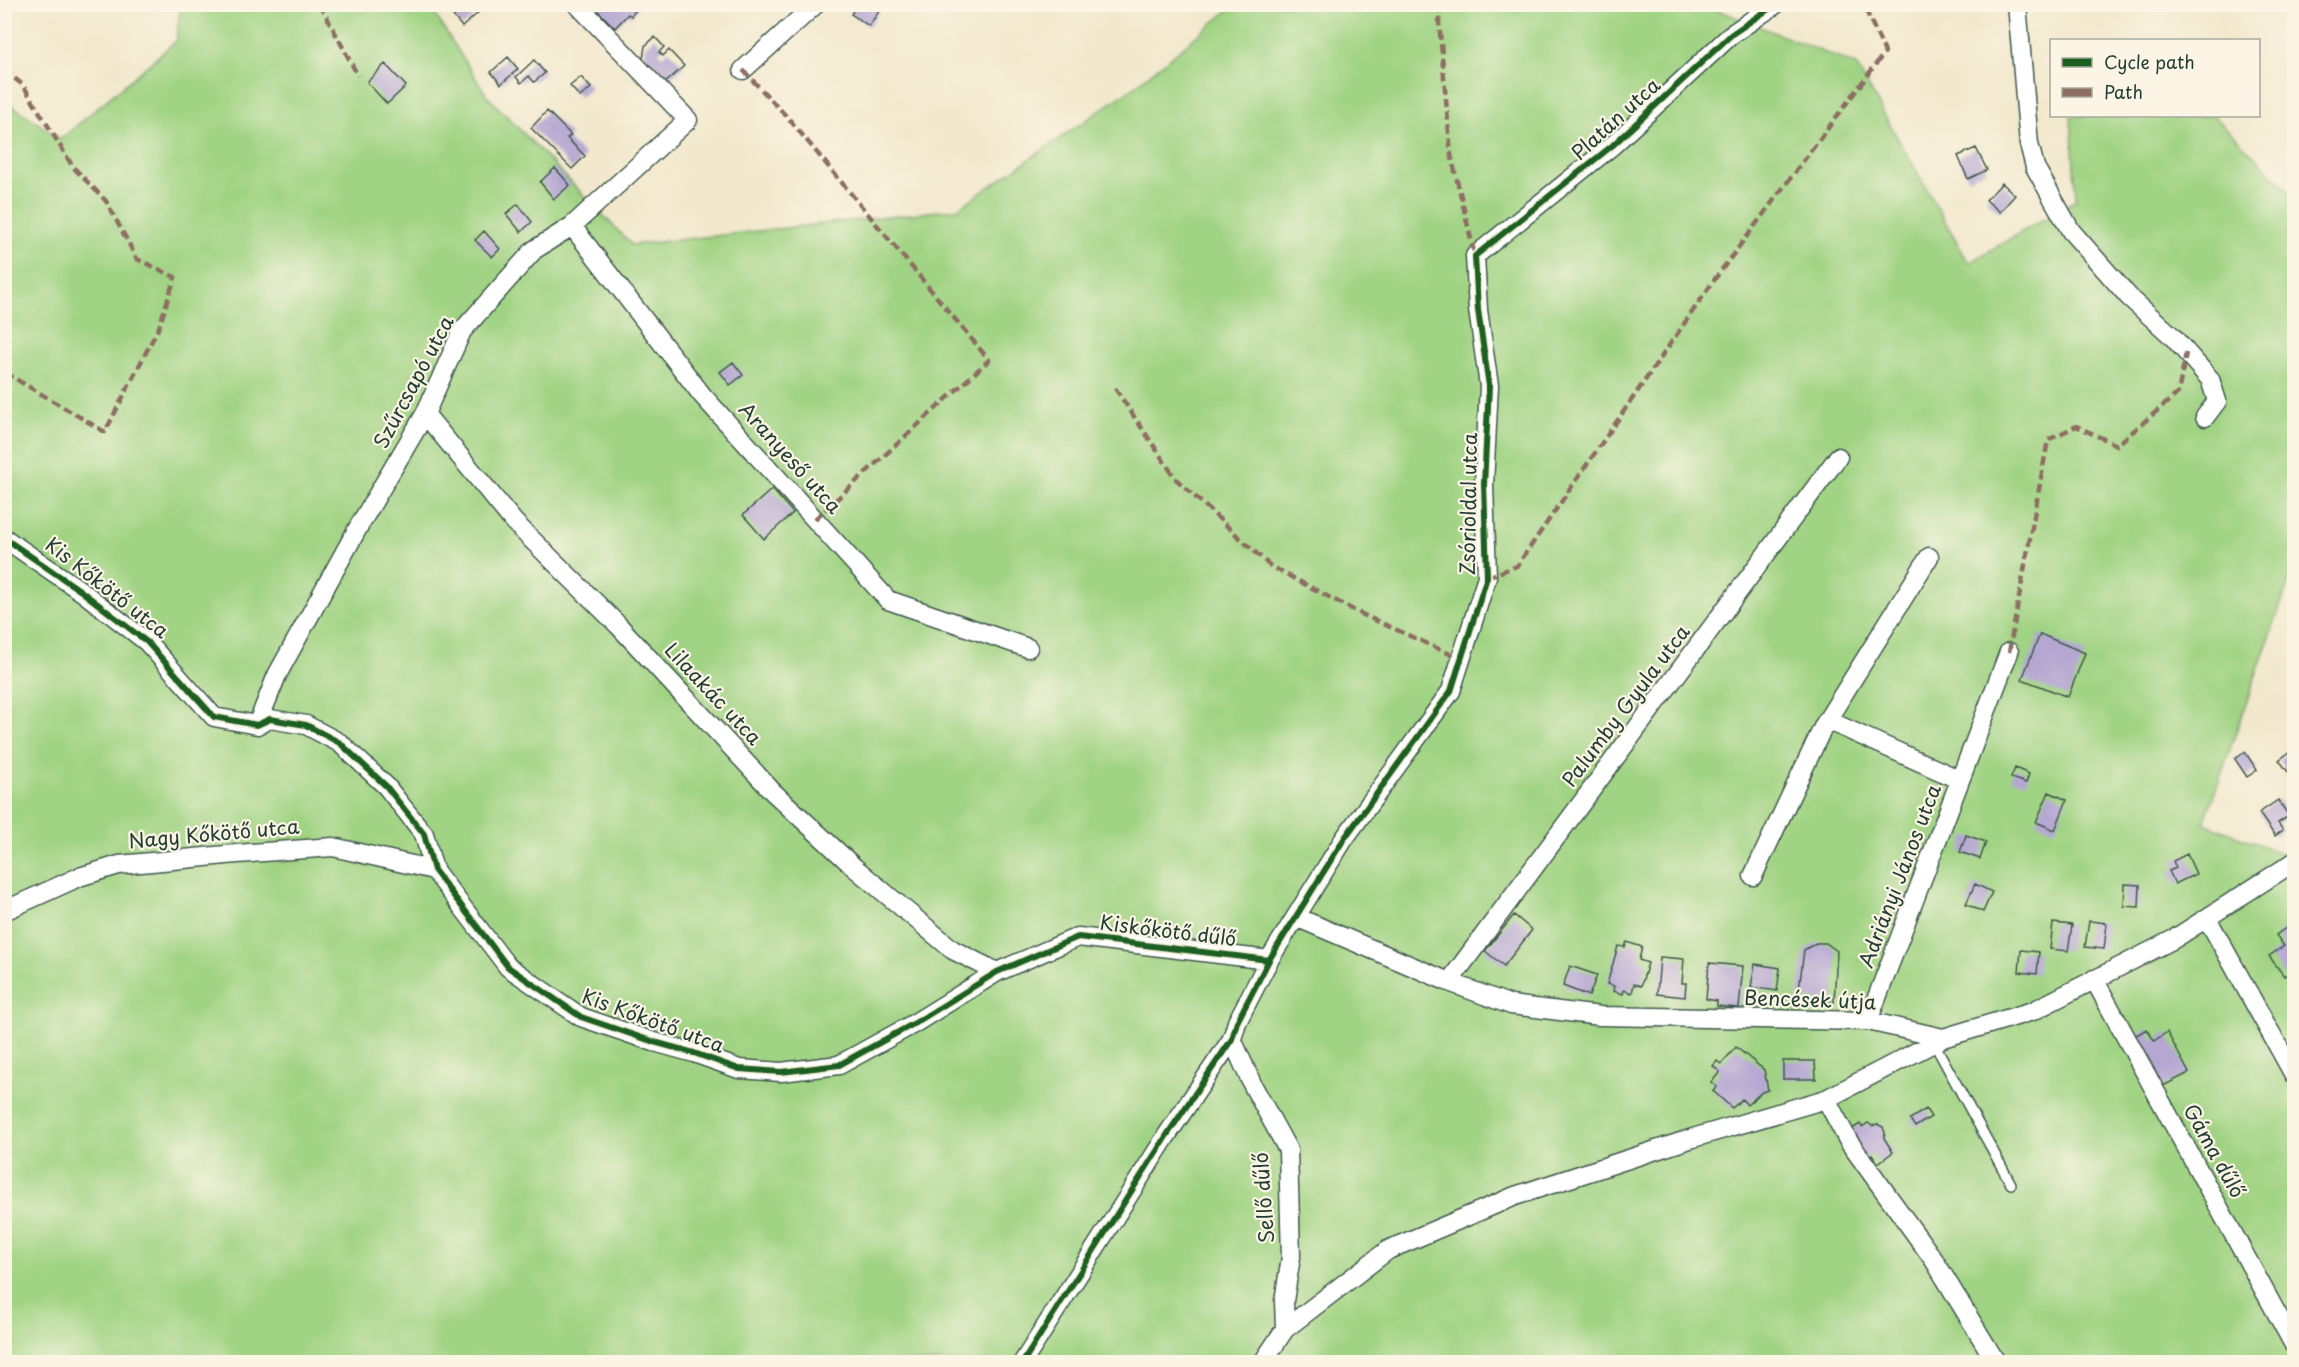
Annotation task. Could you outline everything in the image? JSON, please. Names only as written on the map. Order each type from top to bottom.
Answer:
[{"type":"street","name":"Szűrcsapó utca","points":[[257,725],[277,675],[359,526],[425,414],[462,331],[534,250],[572,226],[688,120],[577,4]]},
{"type":"street","points":[[743,70],[816,4]]},
{"type":"street","name":"Platán utca","points":[[1475,256],[1613,146],[1732,34],[1776,4]]},
{"type":"street","points":[[2016,4],[2029,144],[2035,168],[2071,231],[2129,297],[2172,336],[2210,379],[2217,401],[2205,417]]},
{"type":"street","name":"Aranyeső utca","points":[[572,226],[702,395],[888,600],[1028,648]]},
{"type":"street","name":"Zsórioldal utca","points":[[1023,1362],[1167,1135],[1232,1039],[1237,1022],[1269,960],[1344,839],[1451,691],[1487,578],[1484,484],[1489,386],[1478,310],[1475,256]]},
{"type":"street","name":"Lilaakác utca","points":[[425,414],[514,522],[618,625],[773,792],[855,868],[953,950],[998,972]]},
{"type":"street","name":"Palumby Gyula utca","points":[[1449,982],[1838,458]]},
{"type":"street","name":"Kis Kőkötő utca","points":[[4,538],[81,591],[147,642],[214,717],[257,725],[270,719],[306,725],[340,743],[387,786],[424,834],[434,870],[508,967],[581,1017],[739,1069],[781,1072],[839,1065],[915,1023],[998,972]]},
{"type":"street","points":[[1753,876],[1827,720],[1929,557]]},
{"type":"street","name":"Adriányi János utca","points":[[1868,1021],[2009,652]]},
{"type":"street","name":"Adriányi János utca","points":[[1827,720],[1960,780]]},
{"type":"street","name":"Nagy Kőkötő utca","points":[[4,911],[79,878],[119,865],[333,847],[434,870]]},
{"type":"street","name":"Bencések útja","points":[[1296,917],[1449,982],[1511,1005],[1600,1016],[1868,1021],[1939,1041],[2033,1011],[2174,939],[2295,862]]},
{"type":"street","points":[[2207,918],[2295,1074]]},
{"type":"street","name":"Kiskőkötő dűlő","points":[[998,972],[1078,937],[1269,960]]},
{"type":"street","name":"Gáma dűlő","points":[[2094,979],[2295,1345]]},
{"type":"street","name":"Sellő dűlő","points":[[1232,1039],[1288,1150],[1291,1246],[1284,1301],[1285,1329]]},
{"type":"street","points":[[1263,1362],[1285,1329],[1388,1250],[1515,1196],[1693,1138],[1826,1099],[1939,1041]]},
{"type":"street","points":[[1826,1099],[1849,1142],[1934,1260],[1996,1362]]},
{"type":"lane","points":[[1939,1041],[2012,1184]]},
{"type":"green space","points":[[181,5],[429,5],[487,96],[632,245],[957,209],[1130,90],[1235,5],[1705,5],[1856,65],[1969,263],[2076,200],[2071,117],[2215,117],[2294,196],[2294,567],[2204,823],[2294,858],[2294,1362],[5,1362],[4,100],[61,139],[176,41]]},
{"type":"building","points":[[451,4],[488,4],[462,27],[447,8]]},
{"type":"building","points":[[600,4],[641,4],[631,16],[628,14],[615,28],[596,9]]},
{"type":"building","points":[[858,4],[884,4],[869,26],[851,14]]},
{"type":"building","points":[[655,37],[664,47],[659,52],[663,56],[669,50],[684,66],[663,85],[641,61],[645,46]]},
{"type":"building","points":[[508,57],[518,69],[501,84],[491,72]]},
{"type":"building","points":[[534,60],[545,73],[534,82],[529,76],[521,83],[516,77]]},
{"type":"building","points":[[385,64],[406,86],[387,104],[367,82]]},
{"type":"building","points":[[581,77],[591,88],[580,97],[570,86]]},
{"type":"building","points":[[547,111],[571,135],[567,138],[585,156],[572,169],[531,128]]},
{"type":"building","points":[[1976,148],[1987,170],[1968,179],[1958,156]]},
{"type":"building","points":[[555,168],[570,185],[554,199],[540,182]]},
{"type":"building","points":[[2002,183],[2015,195],[2000,212],[1986,200]]},
{"type":"building","points":[[518,204],[532,222],[521,232],[506,214]]},
{"type":"building","points":[[484,231],[500,249],[492,257],[475,240]]},
{"type":"building","points":[[733,362],[743,375],[730,385],[720,372]]},
{"type":"building","points":[[772,489],[793,513],[764,539],[743,515]]},
{"type":"building","points":[[2040,634],[2085,653],[2068,697],[2022,679]]},
{"type":"building","points":[[2294,749],[2294,780],[2279,760]]},
{"type":"building","points":[[2245,752],[2257,770],[2247,777],[2235,759]]},
{"type":"building","points":[[2015,768],[2029,774],[2026,783],[2011,778]]},
{"type":"building","points":[[2049,792],[2067,800],[2055,830],[2036,822]]},
{"type":"building","points":[[2278,800],[2289,816],[2278,823],[2283,830],[2275,836],[2259,813]]},
{"type":"building","points":[[1966,835],[1986,842],[1980,859],[1960,852]]},
{"type":"building","points":[[2187,854],[2196,874],[2175,884],[2169,871],[2176,868],[2173,861]]},
{"type":"building","points":[[1975,884],[1992,892],[1983,912],[1966,904]]},
{"type":"building","points":[[2125,884],[2140,885],[2139,907],[2124,906]]},
{"type":"building","points":[[1514,915],[1532,930],[1504,966],[1485,951]]},
{"type":"building","points":[[2089,921],[2107,923],[2104,949],[2085,947]]},
{"type":"building","points":[[2294,922],[2293,979],[2289,973],[2284,976],[2269,956],[2284,946],[2276,935]]},
{"type":"building","points":[[2053,923],[2072,925],[2068,951],[2050,949]]},
{"type":"building","points":[[1627,942],[1642,947],[1639,960],[1648,963],[1641,986],[1634,984],[1632,993],[1624,990],[1623,994],[1613,991],[1614,986],[1607,984],[1618,946],[1625,947]]},
{"type":"building","points":[[1816,943],[1826,943],[1837,951],[1834,1002],[1798,998],[1804,950]]},
{"type":"building","points":[[2021,950],[2039,952],[2037,974],[2019,972]]},
{"type":"building","points":[[1660,957],[1684,959],[1682,983],[1686,983],[1685,997],[1657,994]]},
{"type":"building","points":[[1709,963],[1743,966],[1739,1008],[1717,1006],[1717,1001],[1706,999]]},
{"type":"building","points":[[1755,964],[1780,968],[1777,991],[1751,987]]},
{"type":"building","points":[[1570,966],[1597,975],[1589,996],[1563,986]]},
{"type":"building","points":[[2147,1029],[2154,1041],[2167,1032],[2189,1073],[2159,1088],[2129,1039]]},
{"type":"building","points":[[1736,1047],[1764,1070],[1768,1090],[1762,1092],[1747,1105],[1742,1099],[1732,1108],[1713,1091],[1717,1087],[1711,1082],[1720,1072],[1713,1066],[1717,1061],[1721,1064]]},
{"type":"building","points":[[1783,1061],[1815,1061],[1816,1079],[1783,1079]]},
{"type":"building","points":[[1926,1109],[1931,1117],[1915,1127],[1910,1119]]},
{"type":"building","points":[[1868,1123],[1872,1126],[1877,1124],[1883,1127],[1884,1138],[1893,1152],[1878,1163],[1872,1154],[1865,1159],[1847,1132],[1860,1124],[1862,1127]]},
{"type":"marked path","points":[[320,4],[358,76]]},
{"type":"marked path","points":[[1441,4],[1439,22],[1451,155],[1475,256]]},
{"type":"marked path","points":[[1487,577],[1517,566],[1717,276],[1885,52],[1863,4]]},
{"type":"marked path","points":[[4,70],[23,85],[73,167],[106,201],[137,259],[175,277],[159,327],[105,432],[4,372]]},
{"type":"marked path","points":[[743,70],[789,119],[989,360],[815,519]]},
{"type":"marked path","points":[[2009,652],[2048,440],[2076,426],[2117,445],[2178,393],[2186,353]]},
{"type":"marked path","points":[[1115,388],[1176,479],[1269,565],[1357,612],[1461,659]]},
{"type":"cycle path","points":[[1023,1362],[1167,1135],[1232,1039],[1237,1022],[1269,960],[1344,839],[1451,691],[1487,577],[1484,484],[1489,386],[1478,310],[1475,256],[1613,145],[1732,34],[1776,4]]},
{"type":"cycle path","points":[[4,538],[81,591],[147,642],[214,717],[257,725],[270,719],[306,725],[340,743],[386,786],[424,834],[434,870],[508,967],[581,1017],[654,1042],[739,1069],[781,1072],[839,1065],[915,1023],[997,972],[1078,937],[1269,960]]}]
